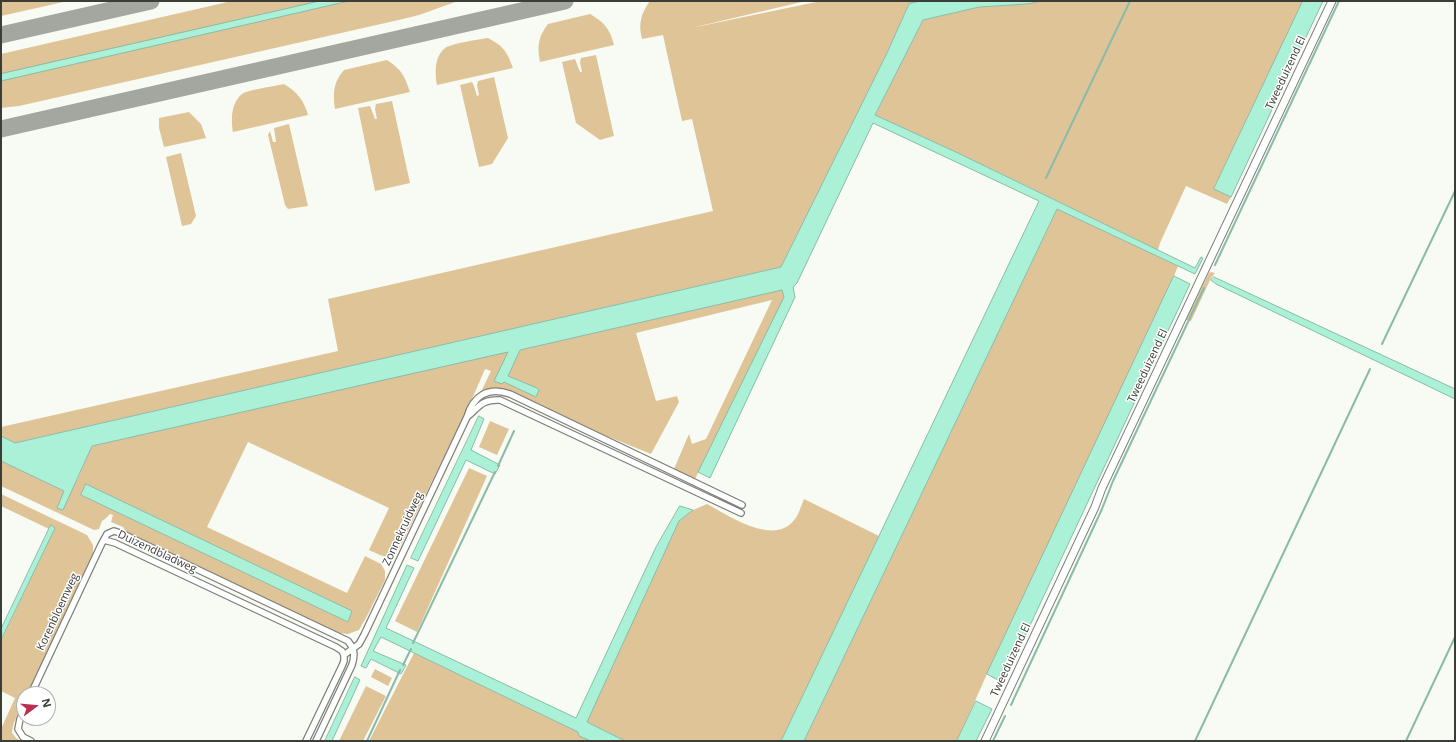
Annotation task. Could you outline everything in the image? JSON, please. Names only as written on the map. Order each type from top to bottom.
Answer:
[{"type":"street","name":"Tweeduizend El","points":[[985,741],[1332,1]]},
{"type":"street","name":"Zonnekruidweg","points":[[344,655],[359,644],[364,635],[467,417],[469,409],[477,398],[487,392],[497,390],[503,392],[742,505]]},
{"type":"street","points":[[467,417],[481,403],[488,400],[500,400],[741,513]]},
{"type":"street","name":"Duizendbladweg","points":[[344,655],[342,651],[336,647],[115,543],[104,540],[107,534],[114,531],[123,534],[342,637],[348,641],[353,648]]},
{"type":"street","name":"Korenbloemweg","points":[[35,686],[104,540]]},
{"type":"street","points":[[316,741],[352,665],[355,656],[353,648]]},
{"type":"street","points":[[306,741],[342,666],[344,655]]},
{"type":"street","points":[[19,726],[18,729],[23,737],[31,741]]},
{"type":"shaded area","points":[[1,1],[68,1],[1,16]]},
{"type":"shaded area","points":[[232,1],[458,1],[403,19],[19,106],[1,108],[1,54]]},
{"type":"shaded area","points":[[320,1],[349,1],[1,81],[1,74]]},
{"type":"shaded area","points":[[650,1],[806,1],[691,28],[821,1],[921,1],[909,4],[887,53],[781,267],[15,443],[1,436],[1,427],[338,351],[328,299],[713,211],[692,119],[682,121],[663,35],[642,39],[640,28],[641,19],[644,10]]},
{"type":"shaded area","points":[[921,1],[1042,1],[1027,4],[979,7],[923,20],[875,115],[958,153],[1195,268],[1201,257],[1203,258],[1195,274],[1057,209],[804,741],[781,741],[1039,201],[873,123],[797,283],[793,287],[795,297],[710,478],[698,472],[784,297],[782,290],[520,350],[508,376],[537,388],[539,390],[536,397],[504,382],[502,384],[494,381],[508,352],[92,446],[63,510],[57,508],[64,491],[1,461],[1,436],[15,443],[781,267],[887,53],[909,4]]},
{"type":"shaded area","points":[[1042,1],[1303,1],[1214,188],[1231,197],[1227,204],[1186,186],[1158,250],[958,153],[875,115],[923,20],[979,7],[1027,4]]},
{"type":"shaded area","points":[[1303,1],[1323,1],[1231,197],[1214,189]]},
{"type":"shaded area","points":[[590,14],[606,26],[614,45],[540,62],[539,42],[542,33],[548,24]]},
{"type":"shaded area","points":[[488,38],[504,50],[509,57],[513,68],[437,85],[437,60],[445,48],[459,43]]},
{"type":"shaded area","points":[[596,55],[614,136],[600,140],[576,123],[562,62],[575,59],[580,72],[582,72],[580,62],[581,58]]},
{"type":"shaded area","points":[[387,60],[402,73],[410,92],[335,109],[335,88],[340,75],[344,70]]},
{"type":"shaded area","points":[[494,77],[508,138],[492,164],[479,167],[460,85],[472,82],[477,96],[479,95],[477,85],[478,81]]},
{"type":"shaded area","points":[[284,84],[293,90],[299,97],[308,115],[233,132],[232,117],[234,107],[238,98],[242,94]]},
{"type":"shaded area","points":[[392,101],[410,183],[375,191],[358,108],[370,106],[375,119],[377,119],[375,109],[376,104]]},
{"type":"shaded area","points":[[189,112],[201,124],[206,138],[164,147],[159,128],[159,118]]},
{"type":"shaded area","points":[[289,124],[308,206],[288,209],[285,205],[268,135],[270,131],[273,142],[276,142],[274,128]]},
{"type":"shaded area","points":[[181,153],[196,216],[191,224],[182,226],[166,157]]},
{"type":"shaded area","points":[[1057,209],[1178,266],[957,741],[804,741]]},
{"type":"shaded area","points":[[1209,273],[1215,273],[1211,278],[1191,321],[1186,320]]},
{"type":"shaded area","points":[[1174,276],[1190,284],[1003,683],[987,674]]},
{"type":"shaded area","points":[[1214,277],[1455,389],[1455,399],[1216,284],[1211,280]]},
{"type":"shaded area","points":[[790,288],[695,479],[674,469],[689,434],[692,444],[706,439],[772,300],[636,333],[656,401],[677,396],[679,402],[651,454],[587,428],[507,389],[499,389],[480,394],[491,371],[485,369],[472,399],[398,551],[391,556],[384,556],[369,550],[389,508],[248,442],[207,527],[347,593],[365,556],[381,564],[385,571],[385,580],[359,630],[348,634],[339,633],[127,533],[123,527],[111,522],[113,515],[110,514],[102,521],[99,529],[94,530],[1,486],[1,461],[64,491],[58,508],[77,480],[92,446],[508,351],[504,382],[536,397],[537,388],[508,376],[520,350]],"holes":[[[86,484],[352,611],[348,622],[81,495]]]},
{"type":"shaded area","points":[[479,416],[484,419],[471,450],[500,465],[495,474],[466,460],[418,561],[411,558]]},
{"type":"shaded area","points":[[490,421],[509,429],[497,455],[479,447]]},
{"type":"shaded area","points":[[469,468],[487,476],[417,632],[395,621]]},
{"type":"shaded area","points":[[86,484],[352,611],[348,622],[81,495]]},
{"type":"shaded area","points":[[1,494],[87,535],[93,545],[93,553],[32,686],[16,686],[16,718],[12,733],[17,739],[22,741],[1,741],[1,729],[15,698],[1,691],[1,641],[55,528],[51,525],[49,529],[1,506]]},
{"type":"shaded area","points":[[804,499],[879,536],[781,741],[625,741],[586,722],[679,521],[693,510],[707,504],[739,521],[752,526],[764,530],[776,530],[786,527],[795,519]]},
{"type":"shaded area","points":[[680,506],[693,510],[679,521],[587,722],[625,741],[591,741],[579,736],[578,732],[381,637],[373,651],[406,665],[401,674],[371,659],[366,668],[361,666],[407,565],[414,568],[386,628],[576,718],[656,547]]},
{"type":"shaded area","points":[[51,525],[55,528],[1,640],[1,629]]},
{"type":"shaded area","points":[[414,653],[578,732],[580,736],[591,741],[369,741]]},
{"type":"shaded area","points":[[375,669],[392,678],[388,686],[371,677]]},
{"type":"shaded area","points":[[355,677],[360,680],[332,741],[325,741]]},
{"type":"shaded area","points":[[366,686],[386,696],[363,741],[339,741]]},
{"type":"shaded area","points":[[976,701],[992,709],[976,741],[957,741]]},
{"type":"waterway","points":[[1046,178],[1130,1]]},
{"type":"waterway","points":[[1215,265],[1339,1]]},
{"type":"waterway","points":[[1382,344],[1455,191]]},
{"type":"waterway","points":[[1011,705],[1102,509],[1113,481],[1204,288]]},
{"type":"waterway","points":[[1195,741],[1370,369]]},
{"type":"waterway","points":[[498,466],[514,431]]},
{"type":"waterway","points":[[413,643],[495,472]]},
{"type":"waterway","points":[[1406,741],[1455,637]]},
{"type":"waterway","points":[[403,665],[411,649]]},
{"type":"waterway","points":[[367,741],[400,670]]},
{"type":"waterway","points":[[993,741],[1005,716]]},
{"type":"taxiway","points":[[1,35],[151,1]]},
{"type":"taxiway","points":[[1,129],[565,1]]}]
